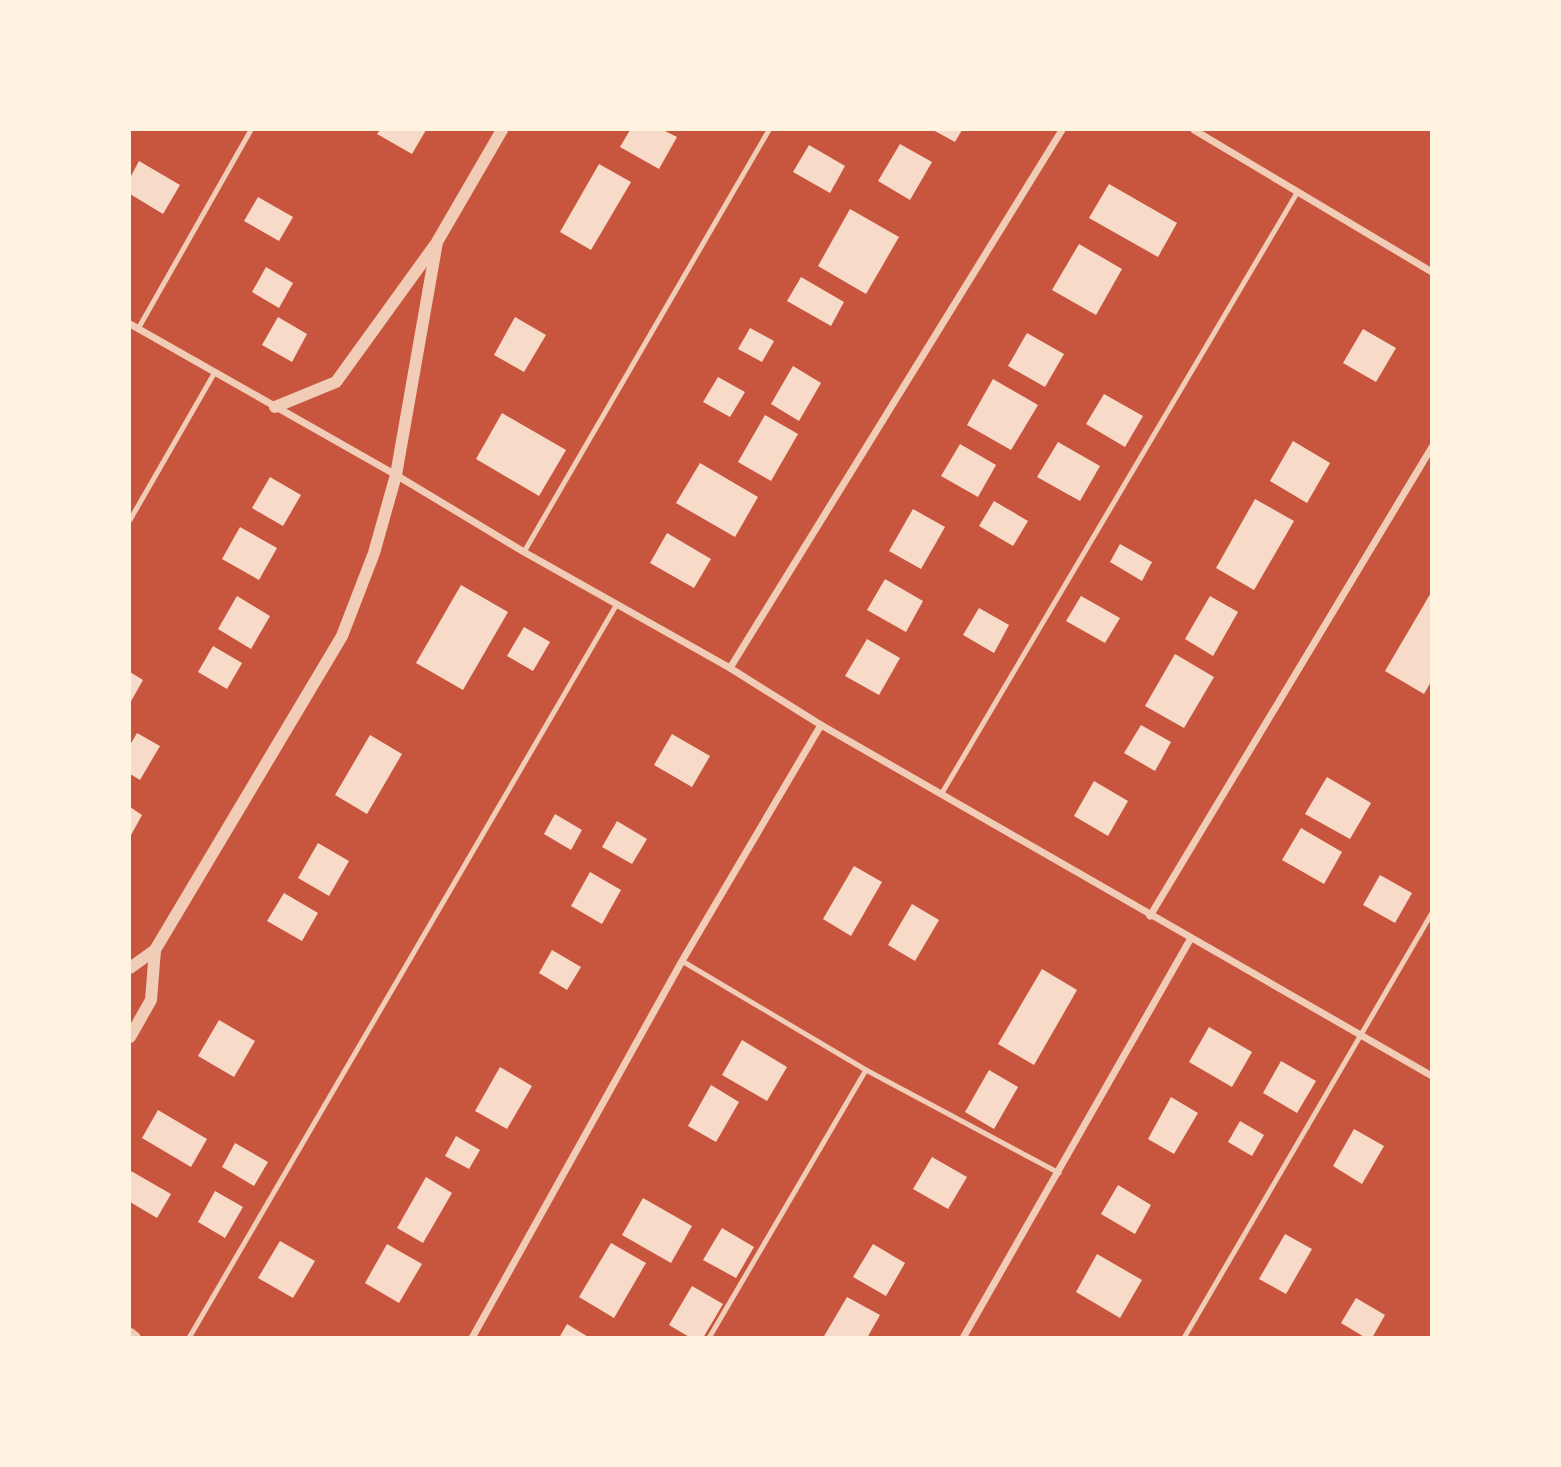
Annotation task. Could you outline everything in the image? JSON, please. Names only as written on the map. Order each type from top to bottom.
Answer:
[{"type":"street","points":[[275,407],[336,382],[437,242],[502,130]]},
{"type":"street","points":[[730,668],[1062,130]]},
{"type":"street","points":[[1194,130],[1432,272]]},
{"type":"street","points":[[130,968],[155,950],[342,636],[374,553],[396,475],[437,242]]},
{"type":"street","points":[[130,324],[730,668],[821,725],[1150,916],[1432,1076]]},
{"type":"street","points":[[1150,916],[1432,447]]},
{"type":"street","points":[[472,1338],[682,961],[821,725]]},
{"type":"street","points":[[963,1338],[1191,938]]},
{"type":"street","points":[[130,1037],[151,1000],[155,950]]},
{"type":"street","points":[[130,1334],[135,1338]]},
{"type":"lane","points":[[138,329],[251,130]]},
{"type":"lane","points":[[524,552],[769,130]]},
{"type":"lane","points":[[942,793],[1297,193]]},
{"type":"lane","points":[[130,520],[215,372]]},
{"type":"lane","points":[[189,1338],[617,604]]},
{"type":"lane","points":[[1184,1338],[1432,913]]},
{"type":"lane","points":[[682,961],[866,1070],[1059,1173]]},
{"type":"lane","points":[[709,1338],[866,1070]]},
{"type":"building","points":[[380,130],[426,130],[412,154],[377,134]]},
{"type":"building","points":[[630,130],[663,130],[677,137],[659,169],[620,147]]},
{"type":"building","points":[[933,130],[962,130],[955,142]]},
{"type":"building","points":[[900,144],[932,162],[910,200],[878,181]]},
{"type":"building","points":[[809,145],[845,166],[830,193],[793,172]]},
{"type":"building","points":[[139,161],[180,185],[163,214],[130,194],[130,178]]},
{"type":"building","points":[[599,164],[631,182],[591,250],[560,232]]},
{"type":"building","points":[[1109,184],[1177,223],[1158,257],[1089,218]]},
{"type":"building","points":[[258,197],[293,217],[279,241],[244,221]]},
{"type":"building","points":[[850,209],[899,237],[866,294],[818,266]]},
{"type":"building","points":[[1079,244],[1122,269],[1096,315],[1052,290]]},
{"type":"building","points":[[266,267],[293,283],[279,308],[252,292]]},
{"type":"building","points":[[801,277],[844,302],[831,326],[787,301]]},
{"type":"building","points":[[278,317],[307,334],[292,362],[262,345]]},
{"type":"building","points":[[515,317],[546,335],[524,372],[494,355]]},
{"type":"building","points":[[750,328],[774,341],[762,362],[738,349]]},
{"type":"building","points":[[1363,329],[1396,348],[1376,382],[1343,363]]},
{"type":"building","points":[[1027,333],[1064,354],[1045,387],[1008,366]]},
{"type":"building","points":[[793,366],[821,383],[799,421],[771,404]]},
{"type":"building","points":[[718,377],[745,392],[730,417],[703,402]]},
{"type":"building","points":[[993,379],[1038,405],[1011,450],[967,425]]},
{"type":"building","points":[[1104,394],[1143,416],[1125,447],[1086,424]]},
{"type":"building","points":[[502,413],[566,450],[539,496],[476,459]]},
{"type":"building","points":[[765,415],[798,434],[771,481],[738,462]]},
{"type":"building","points":[[1293,441],[1330,463],[1307,503],[1270,481]]},
{"type":"building","points":[[1058,442],[1100,466],[1080,501],[1037,477]]},
{"type":"building","points":[[960,444],[996,465],[978,497],[941,476]]},
{"type":"building","points":[[700,463],[758,497],[735,537],[676,503]]},
{"type":"building","points":[[270,477],[301,495],[283,526],[252,508]]},
{"type":"building","points":[[1255,499],[1294,521],[1254,590],[1216,568]]},
{"type":"building","points":[[994,501],[1028,521],[1013,546],[979,526]]},
{"type":"building","points":[[913,509],[945,527],[921,569],[889,551]]},
{"type":"building","points":[[240,527],[277,548],[259,580],[222,559]]},
{"type":"building","points":[[667,533],[711,559],[694,588],[650,563]]},
{"type":"building","points":[[1120,544],[1152,562],[1142,581],[1110,562]]},
{"type":"building","points":[[885,579],[923,601],[906,632],[867,610]]},
{"type":"building","points":[[461,585],[508,612],[463,690],[416,663]]},
{"type":"building","points":[[1432,591],[1432,680],[1424,694],[1385,671]]},
{"type":"building","points":[[237,596],[270,616],[251,649],[218,629]]},
{"type":"building","points":[[1081,596],[1120,618],[1105,643],[1066,621]]},
{"type":"building","points":[[1210,596],[1238,612],[1213,656],[1185,639]]},
{"type":"building","points":[[979,608],[1009,625],[994,653],[963,635]]},
{"type":"building","points":[[524,627],[550,642],[533,671],[507,656]]},
{"type":"building","points":[[867,639],[900,658],[879,695],[845,676]]},
{"type":"building","points":[[213,646],[242,663],[227,689],[198,672]]},
{"type":"building","points":[[1175,654],[1214,677],[1184,728],[1145,706]]},
{"type":"building","points":[[130,672],[143,680],[130,703]]},
{"type":"building","points":[[1141,725],[1171,742],[1155,771],[1124,753]]},
{"type":"building","points":[[137,733],[160,746],[140,780],[130,774],[130,745]]},
{"type":"building","points":[[672,734],[710,756],[692,787],[654,765]]},
{"type":"building","points":[[370,735],[402,754],[367,814],[335,795]]},
{"type":"building","points":[[1327,777],[1371,803],[1350,839],[1305,814]]},
{"type":"building","points":[[1094,781],[1128,801],[1108,836],[1074,816]]},
{"type":"building","points":[[130,807],[142,815],[130,837]]},
{"type":"building","points":[[555,814],[582,830],[571,850],[544,834]]},
{"type":"building","points":[[617,821],[647,839],[632,864],[602,847]]},
{"type":"building","points":[[1301,828],[1342,852],[1324,884],[1282,860]]},
{"type":"building","points":[[318,843],[349,861],[329,896],[298,878]]},
{"type":"building","points":[[854,866],[882,882],[851,936],[823,919]]},
{"type":"building","points":[[590,872],[621,890],[602,924],[571,906]]},
{"type":"building","points":[[1380,875],[1412,893],[1395,923],[1363,905]]},
{"type":"building","points":[[284,893],[318,913],[302,941],[267,921]]},
{"type":"building","points":[[912,904],[939,920],[915,961],[888,945]]},
{"type":"building","points":[[552,950],[581,967],[567,990],[539,973]]},
{"type":"building","points":[[1042,969],[1077,990],[1034,1065],[998,1044]]},
{"type":"building","points":[[219,1020],[255,1041],[234,1077],[198,1056]]},
{"type":"building","points":[[1209,1027],[1252,1052],[1232,1087],[1189,1062]]},
{"type":"building","points":[[742,1040],[787,1067],[767,1101],[722,1075]]},
{"type":"building","points":[[1281,1061],[1316,1081],[1297,1113],[1263,1093]]},
{"type":"building","points":[[500,1067],[532,1086],[507,1129],[475,1111]]},
{"type":"building","points":[[989,1070],[1018,1087],[994,1129],[965,1112]]},
{"type":"building","points":[[711,1085],[739,1102],[716,1142],[688,1126]]},
{"type":"building","points":[[1171,1097],[1198,1113],[1174,1154],[1148,1139]]},
{"type":"building","points":[[158,1110],[207,1139],[191,1167],[142,1138]]},
{"type":"building","points":[[1240,1121],[1264,1135],[1252,1156],[1228,1142]]},
{"type":"building","points":[[1354,1129],[1384,1146],[1362,1184],[1333,1166]]},
{"type":"building","points":[[456,1136],[480,1150],[469,1169],[445,1156]]},
{"type":"building","points":[[235,1143],[268,1162],[254,1186],[222,1167]]},
{"type":"building","points":[[932,1157],[967,1177],[948,1209],[913,1189]]},
{"type":"building","points":[[131,1171],[171,1194],[157,1218],[130,1202]]},
{"type":"building","points":[[426,1177],[452,1193],[423,1243],[397,1228]]},
{"type":"building","points":[[1118,1185],[1151,1205],[1135,1234],[1101,1214]]},
{"type":"building","points":[[215,1191],[243,1207],[225,1238],[198,1222]]},
{"type":"building","points":[[643,1198],[692,1226],[671,1263],[622,1235]]},
{"type":"building","points":[[722,1228],[754,1247],[736,1278],[703,1260]]},
{"type":"building","points":[[1285,1234],[1312,1249],[1286,1294],[1259,1279]]},
{"type":"building","points":[[280,1241],[315,1261],[293,1298],[258,1278]]},
{"type":"building","points":[[611,1243],[646,1263],[614,1318],[579,1297]]},
{"type":"building","points":[[387,1244],[422,1264],[399,1303],[365,1283]]},
{"type":"building","points":[[873,1244],[905,1263],[886,1296],[853,1277]]},
{"type":"building","points":[[1097,1254],[1142,1280],[1120,1318],[1076,1292]]},
{"type":"building","points":[[692,1286],[723,1304],[703,1338],[691,1338],[669,1325]]},
{"type":"building","points":[[847,1297],[880,1315],[867,1338],[823,1338]]},
{"type":"building","points":[[1356,1298],[1385,1315],[1372,1338],[1366,1338],[1341,1323]]},
{"type":"building","points":[[567,1324],[590,1338],[559,1338]]}]
